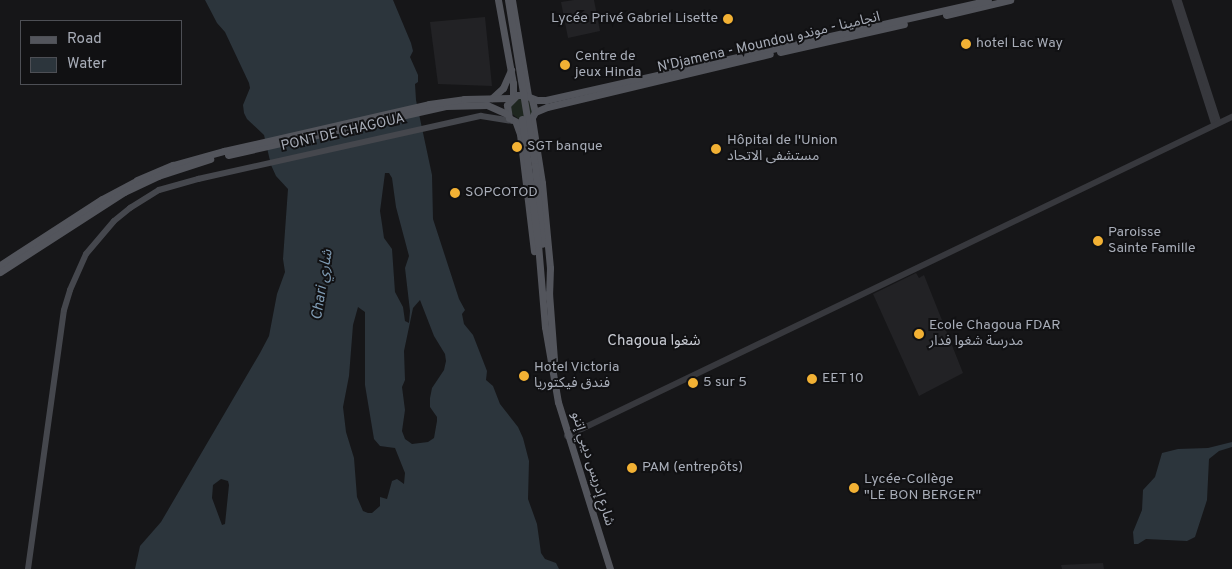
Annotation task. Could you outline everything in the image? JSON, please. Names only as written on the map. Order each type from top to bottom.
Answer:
[{"type":"main road","points":[[498,0],[511,70],[513,97],[507,105],[508,114]]},
{"type":"main road","points":[[503,0],[540,244]]},
{"type":"main road","points":[[508,0],[536,174],[540,244]]},
{"type":"main road","points":[[512,0],[533,116],[543,192],[550,268],[546,298]]},
{"type":"main road","name":"N'Djamena - Moundou انجامينا - موندو","points":[[530,98],[546,100],[988,0]]},
{"type":"main road","name":"N'Djamena - Moundou انجامينا - موندو","points":[[533,116],[566,102],[1010,0]]},
{"type":"main road","points":[[492,98],[505,84],[511,70]]},
{"type":"main road","points":[[0,272],[77,221],[141,184],[192,164],[255,147],[464,99],[520,95],[530,98]]},
{"type":"main road","points":[[430,107],[477,104],[492,106],[508,114],[514,122],[520,134],[538,284],[546,298]]},
{"type":"main road","name":"PONT DE CHAGOUA","points":[[28,569],[64,310],[70,290],[86,254],[114,221],[149,196],[169,186],[433,125],[486,115],[514,122]]},
{"type":"main road","points":[[514,122],[524,123],[533,116]]},
{"type":"main road","points":[[0,265],[102,199],[137,180],[191,159],[255,147]]},
{"type":"main road","name":"شارع إدريس ديبي إتنو","points":[[540,244],[554,375],[567,436],[610,569]]},
{"type":"street","points":[[1175,0],[1217,124]]},
{"type":"street","points":[[1179,0],[1217,124]]},
{"type":"street","points":[[567,436],[1232,117]]},
{"type":"shaded area","points":[[594,0],[600,31],[568,38],[561,2]]},
{"type":"shaded area","points":[[485,17],[492,86],[438,84],[430,22]]},
{"type":"shaded area","points":[[518,97],[528,99],[533,113],[520,120],[511,113],[510,105]]},
{"type":"shaded area","name":"Ecole Chagoua FDAR مدرسة شغوا فدار","points":[[916,273],[919,278],[924,275],[963,373],[919,396],[873,294]]},
{"type":"shaded area","points":[[1103,563],[1104,569],[1062,569],[1061,565]]},
{"type":"water","name":"Chari شاري","points":[[205,0],[393,0],[411,43],[413,51],[410,57],[418,75],[418,82],[415,84],[416,100],[432,175],[433,219],[459,299],[465,310],[462,314],[464,324],[473,335],[487,371],[486,380],[493,386],[500,404],[518,427],[523,438],[529,461],[528,499],[537,524],[541,553],[545,559],[556,563],[559,569],[135,569],[140,546],[161,522],[269,336],[277,294],[285,272],[283,259],[288,189],[276,176],[271,165],[264,135],[247,119],[244,113],[243,105],[250,88],[249,83],[225,32],[217,23]],"holes":[[[385,173],[389,173],[392,178],[396,207],[409,256],[405,268],[410,311],[409,323],[405,321],[403,307],[395,292],[392,249],[384,238],[380,211]],[[420,300],[434,336],[445,354],[446,361],[444,370],[432,388],[430,398],[430,407],[437,417],[434,438],[428,442],[412,444],[405,439],[402,431],[405,410],[402,387],[405,380],[404,351],[413,308]],[[358,307],[365,312],[365,385],[374,439],[380,446],[395,448],[405,473],[404,484],[397,479],[392,481],[387,499],[380,497],[380,506],[372,513],[363,511],[357,497],[354,458],[346,432],[343,407],[349,376],[353,325]],[[221,479],[228,481],[229,485],[225,524],[222,525],[212,498],[213,485]]]},
{"type":"water","points":[[1232,442],[1232,447],[1219,451],[1209,459],[1207,500],[1195,537],[1187,541],[1146,539],[1138,544],[1134,544],[1133,532],[1142,510],[1143,490],[1155,477],[1162,453],[1178,449],[1208,448]]},
{"type":"place","name":"Lycée Privé Gabriel Lisette","points":[[728,19]]},
{"type":"place","name":"hotel Lac Way","points":[[966,44]]},
{"type":"place","name":"Centre de jeux Hinda","points":[[565,65]]},
{"type":"place","name":"SGT banque","points":[[517,147]]},
{"type":"place","name":"Hôpital de l'Union مستشفى الاتحاد","points":[[716,149]]},
{"type":"place","name":"SOPCOTOD","points":[[455,193]]},
{"type":"place","name":"Paroisse Sainte Famille","points":[[1098,241]]},
{"type":"place","name":"Ecole Chagoua FDAR مدرسة شغوا فدار","points":[[919,334]]},
{"type":"place","name":"Hotel Victoria فندق فيكتوريا","points":[[524,376]]},
{"type":"place","name":"EET 10","points":[[812,379]]},
{"type":"place","name":"5 sur 5","points":[[693,383]]},
{"type":"place","name":"PAM (entrepôts)","points":[[632,468]]},
{"type":"place","name":"Lycée-Collège \"LE BON BERGER\"","points":[[854,488]]},
{"type":"district","name":"Chagoua شغوا","points":[[654,342]]}]
